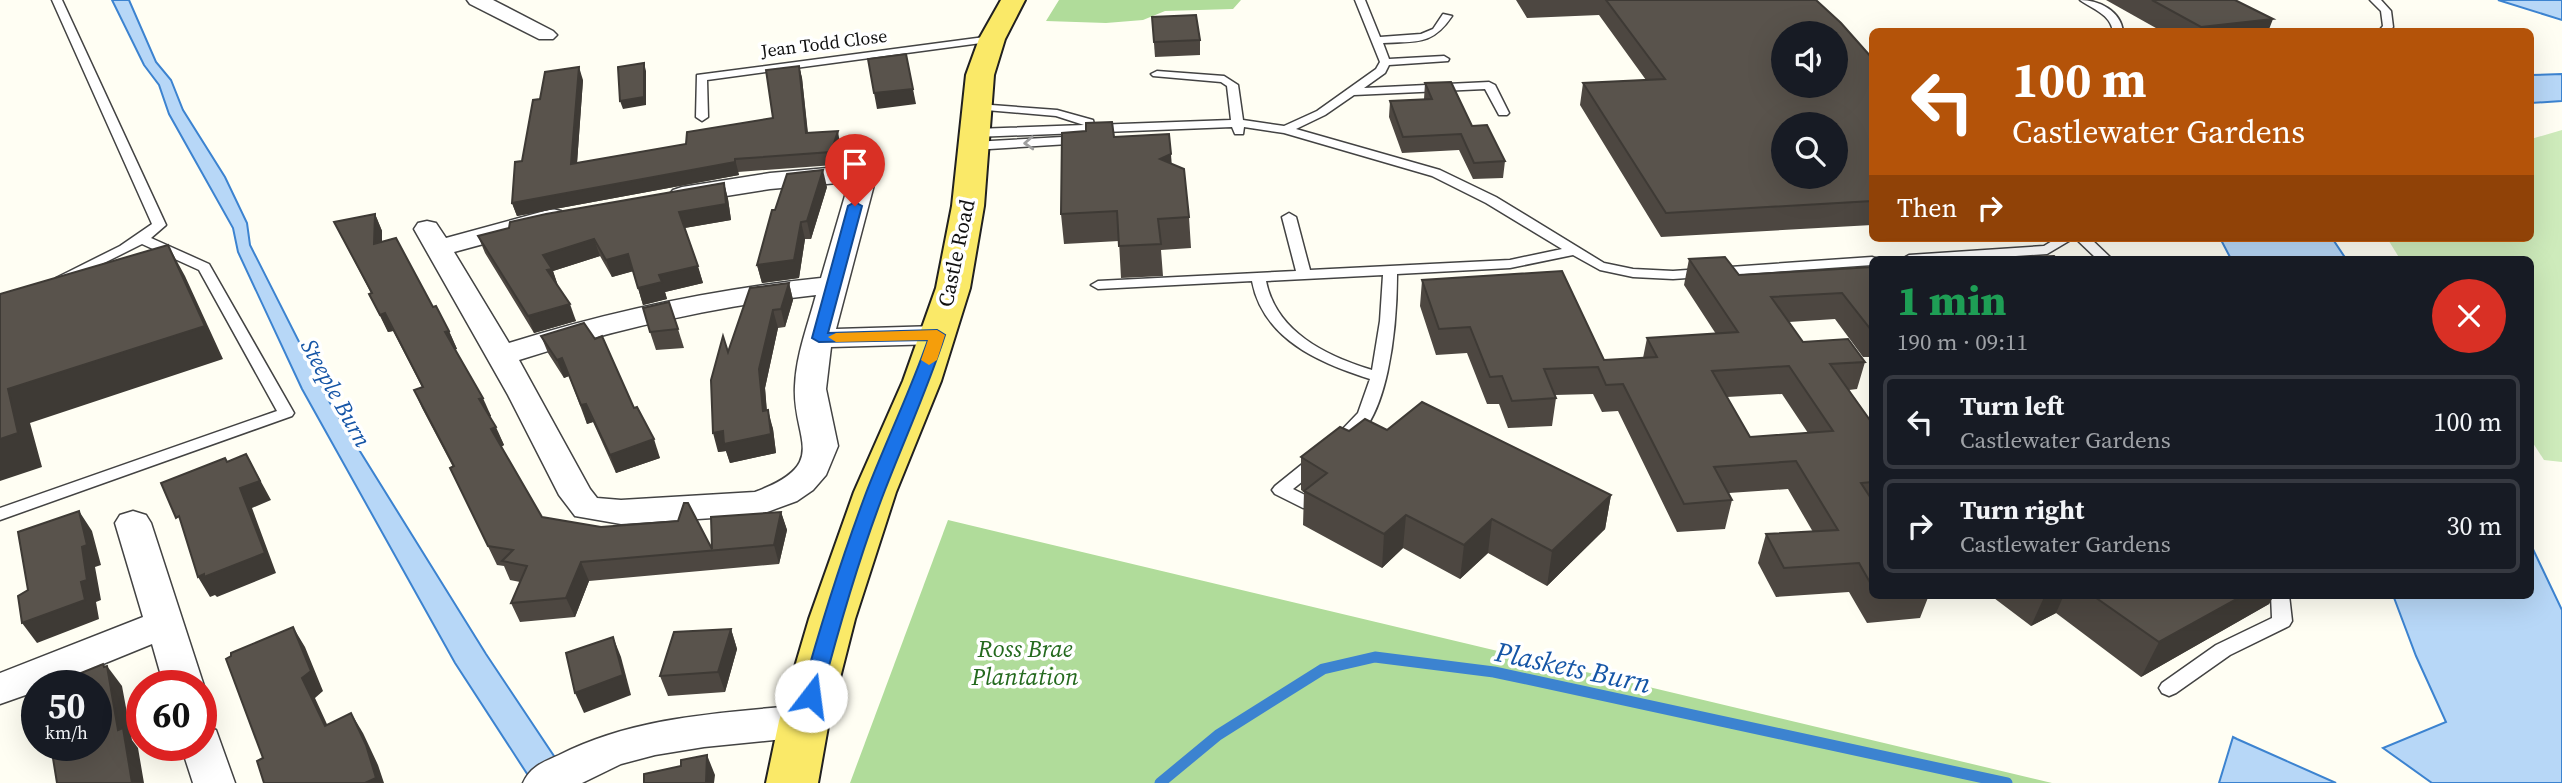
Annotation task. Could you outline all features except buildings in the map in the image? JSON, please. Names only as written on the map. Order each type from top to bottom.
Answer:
[{"type":"main road","name":"Castle Road","points":[[792,783],[804,721],[832,619],[875,492],[922,382],[953,288],[968,206],[980,75],[992,39],[1013,0]]},
{"type":"street","points":[[477,0],[546,35]]},
{"type":"street","points":[[576,213],[433,238],[581,502],[587,508],[621,512],[759,503],[785,493],[801,482],[814,467],[821,446],[810,389],[832,285],[862,181],[859,176],[851,174],[770,181],[655,200]]},
{"type":"street","points":[[500,356],[576,331],[716,299],[832,285]]},
{"type":"street","points":[[819,338],[937,335]]},
{"type":"street","points":[[133,523],[179,670]]},
{"type":"street","points":[[0,689],[164,624]]},
{"type":"street","points":[[544,783],[584,762],[640,742],[679,733],[804,721]]},
{"type":"street","points":[[207,761],[214,783]]},
{"type":"lane","points":[[50,282],[111,258],[159,225],[57,0]]},
{"type":"lane","points":[[1285,130],[1321,113],[1381,71],[1385,62],[1360,0]]},
{"type":"lane","points":[[2085,0],[2102,8],[2117,23],[2118,28]]},
{"type":"lane","points":[[2375,0],[2386,9],[2389,19],[2387,28]]},
{"type":"lane","points":[[1377,40],[1423,37],[1437,31],[1447,16]]},
{"type":"lane","name":"Jean Todd Close","points":[[702,117],[701,77],[992,39]]},
{"type":"lane","points":[[1385,62],[1444,59]]},
{"type":"lane","points":[[1157,74],[1224,79],[1232,85],[1239,127]]},
{"type":"lane","points":[[1353,92],[1489,85],[1503,113]]},
{"type":"lane","points":[[975,128],[1057,113],[1100,127]]},
{"type":"lane","points":[[975,128],[1239,127]]},
{"type":"lane","points":[[975,128],[1239,127],[1285,130],[1436,173],[1479,193],[1600,266],[1646,274],[1673,275],[1869,261]]},
{"type":"lane","points":[[1289,217],[1304,275]]},
{"type":"lane","points":[[0,514],[286,413],[204,267],[142,239]]},
{"type":"lane","points":[[2039,242],[2048,250]]},
{"type":"lane","points":[[1955,256],[2048,250],[2061,242]]},
{"type":"lane","points":[[2086,242],[2102,256]]},
{"type":"lane","points":[[1098,285],[1510,264],[1573,251]]},
{"type":"lane","points":[[1309,504],[1281,490],[1349,435],[1370,405],[1390,305],[1390,272]]},
{"type":"lane","points":[[1258,276],[1265,305],[1283,328],[1301,343],[1342,367],[1376,376]]},
{"type":"lane","points":[[2169,688],[2223,650],[2282,621],[2280,599]]},
{"type":"green space","points":[[1059,0],[1241,0],[1233,9],[1165,11],[1143,20],[1106,23],[1046,21]]},
{"type":"green space","points":[[2562,130],[2562,462],[2544,460],[2534,445],[2534,256],[2398,256],[2389,242],[2534,242],[2534,138]]},
{"type":"green space","name":"Ross Brae Plantation","points":[[948,520],[2052,783],[850,783]]},
{"type":"water","points":[[112,0],[129,0],[156,62],[171,80],[183,110],[225,177],[247,223],[250,245],[330,403],[486,654],[572,783],[533,783],[455,663],[302,389],[238,252],[233,228],[169,114],[159,85],[144,65]]},
{"type":"water","points":[[2498,0],[2562,0],[2562,20]]},
{"type":"water","points":[[2562,74],[2562,101],[2534,103],[2534,75]]},
{"type":"water","points":[[2222,242],[2335,242],[2344,256],[2229,256]]},
{"type":"water","points":[[2534,551],[2562,610],[2562,783],[2432,783],[2383,748],[2446,722],[2416,656],[2395,599],[2534,599]]},
{"type":"water","points":[[2233,737],[2237,739],[2336,783],[2219,783]]},
{"type":"waterway","name":"Plaskets Burn","points":[[1160,783],[1218,735],[1323,669],[1375,657],[1494,672],[2007,783]]},
{"type":"slow traffic","points":[[836,337],[937,335],[929,360]]},
{"type":"route","points":[[811,696],[832,619],[875,492],[922,382],[937,335],[819,338],[855,206]]},
{"type":"water label","name":"Steeple Burn","points":[[336,393]]}]
